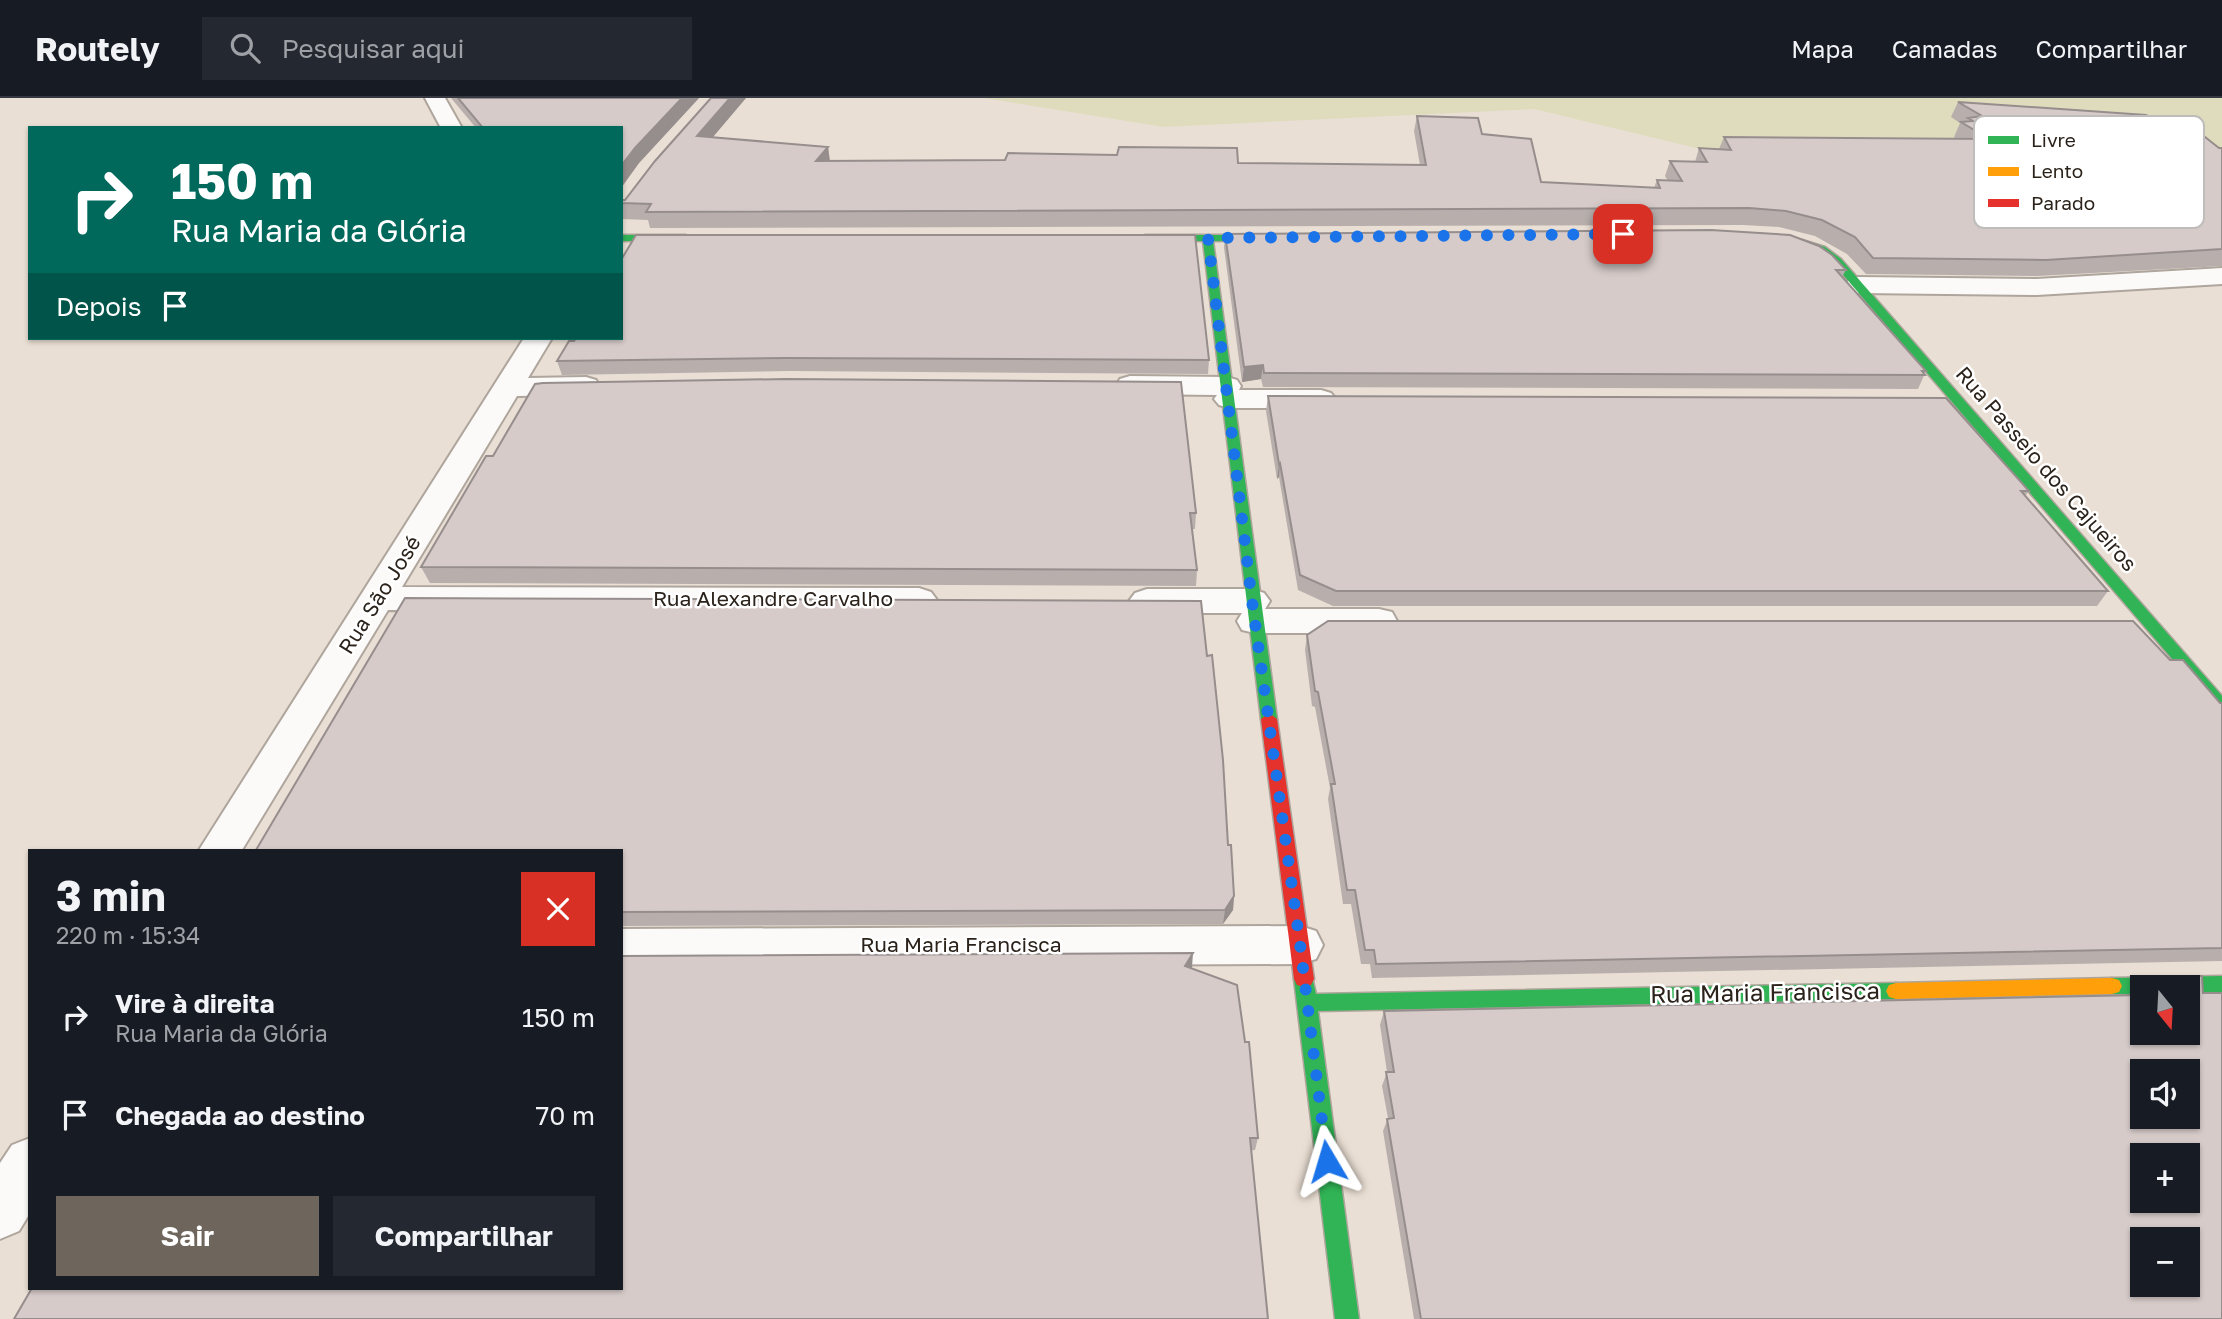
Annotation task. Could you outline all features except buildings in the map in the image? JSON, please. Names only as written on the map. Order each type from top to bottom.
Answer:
[{"type":"street","points":[[435,98],[451,126]]},
{"type":"street","points":[[1124,238],[1291,237]]},
{"type":"street","points":[[623,238],[705,238]]},
{"type":"street","points":[[1208,238],[1253,611],[1300,944],[1347,1319]]},
{"type":"street","name":"Rua Passeio dos Cajueiros","points":[[1785,239],[1821,249],[1837,261],[1961,401],[2222,706]]},
{"type":"street","points":[[1858,285],[2037,287],[2222,276]]},
{"type":"street","name":"Rua São José","points":[[221,849],[537,340]]},
{"type":"street","points":[[1104,385],[1353,399]]},
{"type":"street","points":[[508,387],[615,386]]},
{"type":"street","points":[[1919,401],[1961,401]]},
{"type":"street","name":"Rua Alexandre Carvalho","points":[[378,598],[947,600]]},
{"type":"street","points":[[1113,601],[1409,621]]},
{"type":"street","points":[[2107,621],[2149,621]]},
{"type":"street","name":"Rua Maria Francisca","points":[[623,948],[1300,944]]},
{"type":"street","name":"Rua Maria Francisca","points":[[1307,1003],[2222,984]]},
{"type":"street","points":[[0,1212],[28,1166]]},
{"type":"shaded area","points":[[984,98],[2222,98],[2222,198],[2204,197],[2204,116],[1974,116],[1974,180],[1767,165],[1534,109],[1164,127]]},
{"type":"traffic: fast","points":[[623,238],[686,238]]},
{"type":"traffic: fast","points":[[1145,238],[1277,238]]},
{"type":"traffic: fast","points":[[1208,238],[1269,719]]},
{"type":"traffic: fast","points":[[1802,243],[1821,249],[1837,261],[2222,706]]},
{"type":"traffic: fast","points":[[1304,979],[1347,1319]]},
{"type":"traffic: fast","points":[[2112,986],[2222,984]]},
{"type":"traffic: fast","points":[[1307,1003],[1896,991]]},
{"type":"traffic: slow","points":[[1896,991],[2112,986]]},
{"type":"traffic: jam","points":[[1269,719],[1304,979]]},
{"type":"route","points":[[1327,1161],[1252,601],[1208,238],[1623,234]]}]
